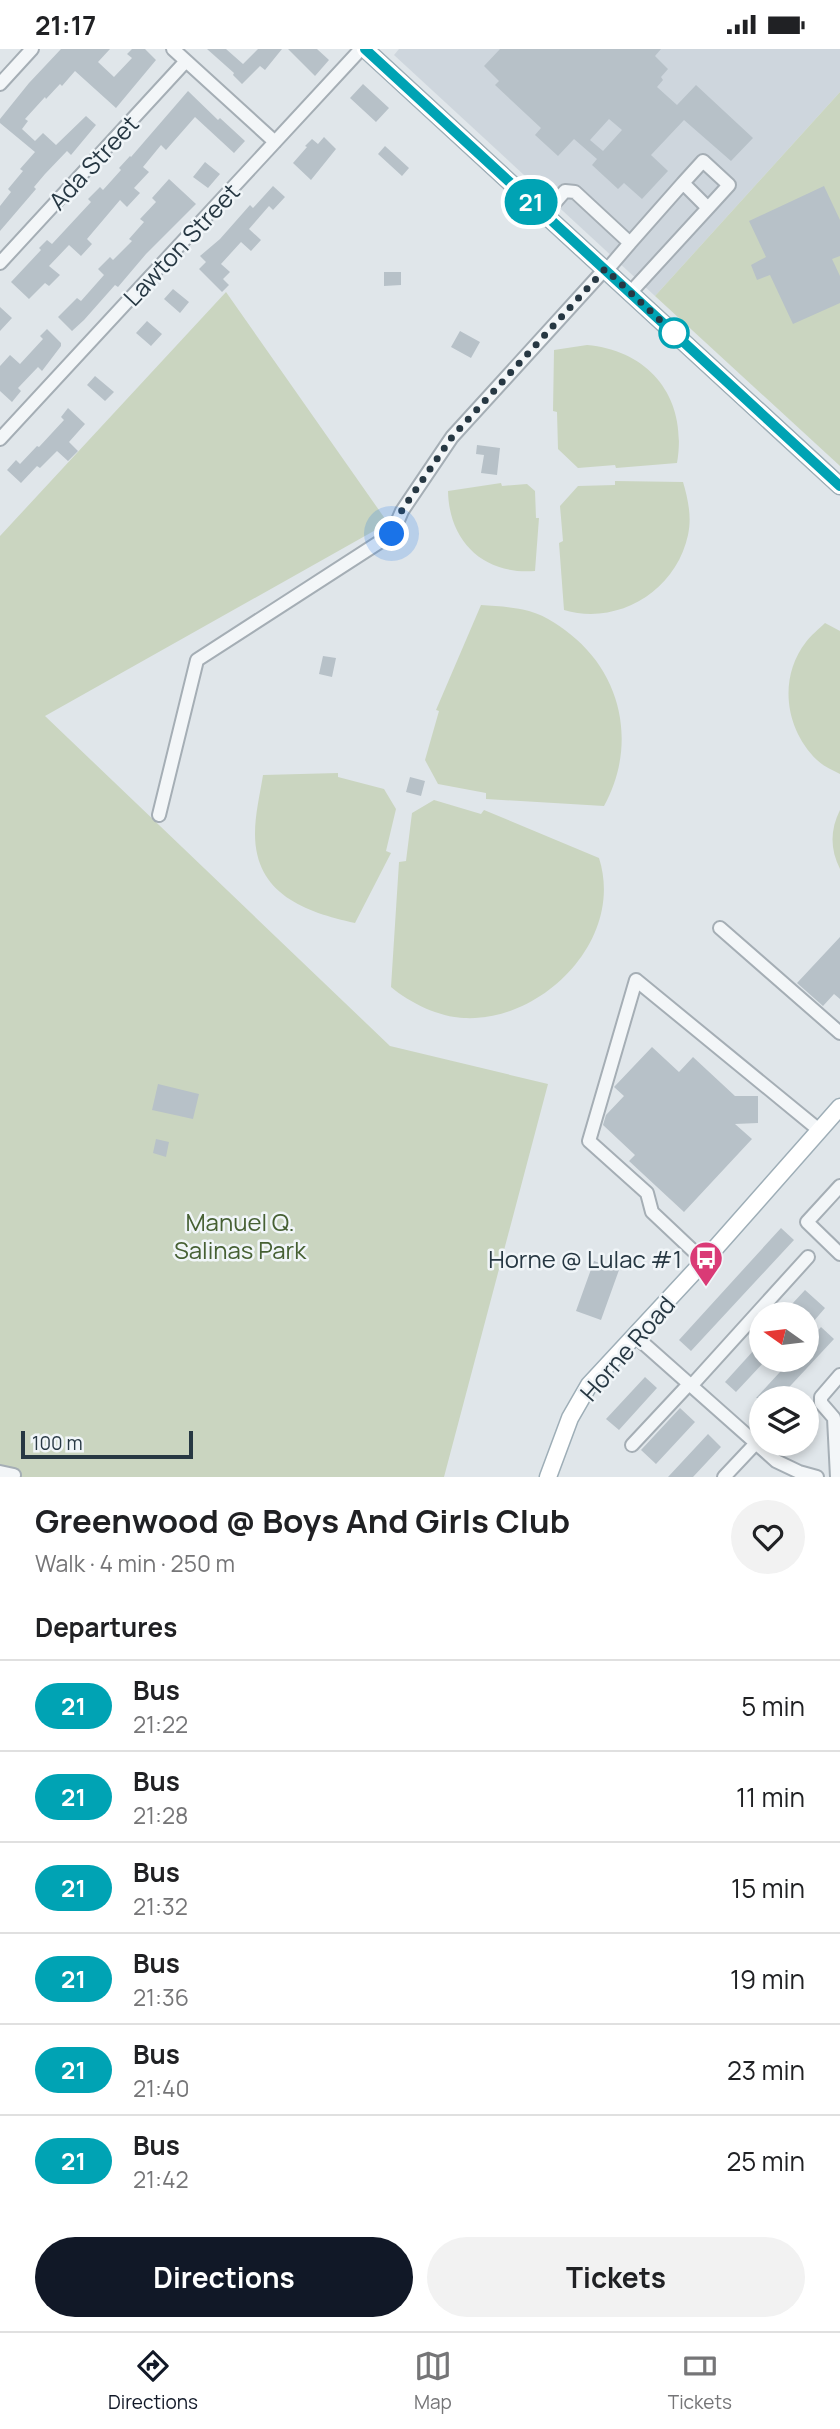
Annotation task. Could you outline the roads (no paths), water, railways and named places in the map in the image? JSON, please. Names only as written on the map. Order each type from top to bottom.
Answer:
[{"type":"main road","points":[[363,49],[840,485]]},
{"type":"main road","name":"Horne Road","points":[[548,1477],[562,1438],[589,1385],[704,1261],[840,1107]]},
{"type":"street","points":[[0,83],[32,49]]},
{"type":"street","points":[[173,49],[275,142]]},
{"type":"street","name":"Lawton Street","points":[[0,439],[363,49]]},
{"type":"street","name":"Ada Street","points":[[0,263],[186,61]]},
{"type":"street","points":[[159,815],[197,660],[392,534],[402,510],[452,437],[703,161],[729,185],[630,293]]},
{"type":"street","points":[[682,183],[708,208]]},
{"type":"street","points":[[545,214],[565,191],[575,192],[630,243]]},
{"type":"street","points":[[0,418],[10,427]]},
{"type":"street","points":[[720,928],[840,1033]]},
{"type":"street","points":[[704,1261],[652,1212],[647,1193],[589,1141],[636,980],[820,1130]]},
{"type":"street","points":[[840,1186],[807,1222],[840,1254]]},
{"type":"street","points":[[830,1197],[840,1207]]},
{"type":"street","points":[[632,1445],[808,1257]]},
{"type":"street","points":[[634,1335],[749,1437]]},
{"type":"street","points":[[837,1477],[834,1418],[821,1403],[821,1397],[840,1375]]},
{"type":"street","points":[[724,1477],[749,1450]]},
{"type":"street","points":[[770,1456],[799,1472],[816,1477]]},
{"type":"street","points":[[0,1472],[14,1475],[13,1477]]},
{"type":"place","name":"Horne @ Lulac #1","points":[[706,1288]]},
{"type":"park label","name":"Manuel Q. Salinas Park","points":[[240,1235]]}]
